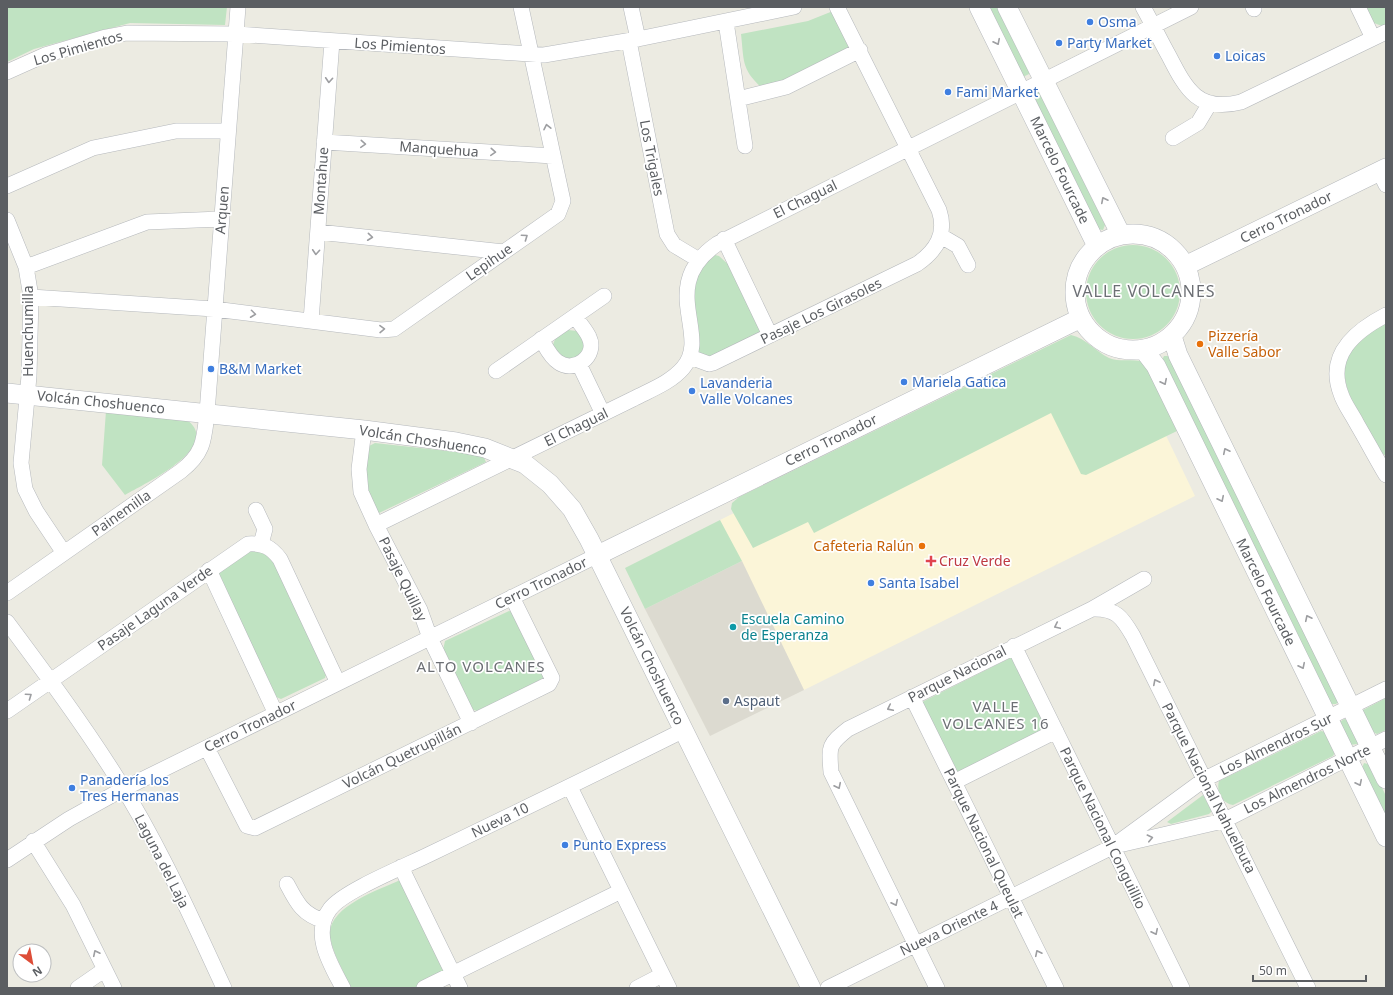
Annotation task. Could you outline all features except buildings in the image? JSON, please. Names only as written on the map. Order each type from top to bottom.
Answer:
[{"type":"street","name":"Arquen","points":[[207,413],[238,7]]},
{"type":"street","name":"Lepihue","points":[[31,297],[214,309],[381,330],[394,329],[558,214],[563,200],[521,7]]},
{"type":"street","name":"Los Trigales","points":[[631,7],[633,40],[667,234],[674,245],[699,260]]},
{"type":"street","name":"Los Pimientos","points":[[7,72],[44,55],[106,37],[127,33],[236,34],[532,54],[556,54],[726,22],[794,7]]},
{"type":"street","points":[[838,7],[940,210],[942,225],[941,236],[958,246],[968,265]]},
{"type":"street","name":"Marcelo Fourcade","points":[[980,7],[1097,246]]},
{"type":"street","name":"Marcelo Fourcade","points":[[1007,7],[1121,235]]},
{"type":"street","points":[[1143,7],[1187,89],[1196,96],[1210,103],[1231,104],[1240,102],[1380,35],[1358,7]]},
{"type":"street","name":"El Chagual","points":[[376,525],[513,459],[670,380],[683,368],[690,357],[692,341],[686,294],[690,275],[699,260],[710,249],[724,239],[1191,7]]},
{"type":"street","points":[[726,22],[745,146]]},
{"type":"street","name":"Montahue","points":[[311,321],[332,41]]},
{"type":"street","points":[[738,99],[786,87],[860,50]]},
{"type":"street","points":[[1173,138],[1198,123],[1210,103]]},
{"type":"street","points":[[7,186],[93,148],[176,131],[228,131]]},
{"type":"street","name":"Manquehua","points":[[324,142],[553,156]]},
{"type":"street","name":"Cerro Tronador","points":[[1185,266],[1384,175]]},
{"type":"street","points":[[26,267],[147,222],[221,219]]},
{"type":"street","name":"Huenchumilla","points":[[7,220],[26,267],[31,297],[29,376],[21,463],[25,489],[36,512],[64,553]]},
{"type":"street","points":[[318,232],[504,252]]},
{"type":"street","points":[[1121,235],[1140,235],[1158,240],[1174,251],[1185,266],[1192,291],[1190,303],[1183,321],[1172,336],[1158,344],[1143,349],[1131,350],[1107,344],[1096,337],[1081,318],[1076,305],[1076,279],[1088,256],[1097,246],[1121,235]]},
{"type":"street","name":"Pasaje Los Girasoles","points":[[690,357],[709,364],[770,335],[917,264],[934,249],[941,236]]},
{"type":"street","points":[[724,239],[770,335]]},
{"type":"street","points":[[496,371],[604,296]]},
{"type":"street","points":[[1386,315],[1365,326],[1348,342],[1338,360],[1337,373],[1341,395],[1386,475]]},
{"type":"street","points":[[541,339],[558,362],[569,366],[579,364],[588,354],[590,343],[589,337],[575,316]]},
{"type":"street","name":"Cerro Tronador","points":[[7,860],[33,841],[123,789],[1081,318]]},
{"type":"street","name":"Marcelo Fourcade","points":[[1172,336],[1178,355],[1351,707],[1378,743],[1386,779]]},
{"type":"street","name":"Marcelo Fourcade","points":[[1143,349],[1156,366],[1386,837]]},
{"type":"street","points":[[579,364],[603,414]]},
{"type":"street","name":"Volcán Choshuenco","points":[[7,393],[364,430],[456,442],[485,448],[513,459],[536,472],[565,499],[598,555],[811,988]]},
{"type":"street","name":"Painemilla","points":[[7,593],[190,464],[202,446],[207,413]]},
{"type":"street","name":"Pasaje Quillay","points":[[364,430],[359,469],[359,486],[376,525],[420,610],[430,638],[471,723]]},
{"type":"street","points":[[256,510],[265,529],[261,544],[271,549],[280,558],[338,683]]},
{"type":"street","name":"Pasaje Laguna Verde","points":[[7,711],[243,547],[248,544],[261,544]]},
{"type":"street","points":[[209,570],[276,714]]},
{"type":"street","name":"Parque Nacional","points":[[916,945],[831,772],[829,749],[836,739],[848,729],[1014,646],[1092,609],[1144,580]]},
{"type":"street","name":"Volcán Quetrupillán","points":[[207,748],[247,826],[251,829],[471,723],[552,681],[552,678],[512,597]]},
{"type":"street","name":"Parque Nacional Nahuelbuta","points":[[1092,609],[1108,609],[1125,622],[1206,779],[1308,988]]},
{"type":"street","name":"Laguna del Laja","points":[[7,622],[51,680],[123,789],[179,894],[224,988]]},
{"type":"street","name":"Parque Nacional Conguillio","points":[[1014,646],[1180,987]]},
{"type":"street","name":"Los Almendros Sur","points":[[1112,847],[1206,779],[1386,689]]},
{"type":"street","name":"Parque Nacional Queulat","points":[[912,698],[1056,988]]},
{"type":"street","name":"Nueva 10","points":[[324,921],[330,909],[344,897],[402,867],[570,787],[684,730]]},
{"type":"street","points":[[954,782],[1056,731]]},
{"type":"street","name":"Los Almendros Norte","points":[[1112,847],[1226,819],[1378,743]]},
{"type":"street","points":[[570,787],[665,981],[637,988]]},
{"type":"street","points":[[33,841],[73,905],[114,988]]},
{"type":"street","name":"Nueva Oriente 4","points":[[828,988],[1112,847]]},
{"type":"street","points":[[402,867],[460,988]]},
{"type":"street","points":[[287,884],[302,910],[313,917],[324,921],[322,935],[324,947],[343,988]]},
{"type":"street","points":[[424,988],[621,891]]},
{"type":"street","points":[[916,945],[937,988]]},
{"type":"street","points":[[78,988],[104,970]]},
{"type":"shaded area","points":[[1071,346],[1137,375],[1195,496],[804,690],[720,520]]},
{"type":"shaded area","points":[[742,561],[804,690],[710,736],[645,609]]},
{"type":"green space","points":[[7,7],[227,7],[225,25],[130,23],[34,49],[7,62]]},
{"type":"green space","points":[[986,7],[997,7],[1029,71],[1029,74],[1023,77]]},
{"type":"green space","points":[[1366,7],[1386,7],[1386,24],[1382,26],[1374,23]]},
{"type":"green space","points":[[833,11],[852,49],[776,87],[761,87],[750,75],[743,57],[741,34],[808,21]]},
{"type":"green space","points":[[1039,91],[1105,225],[1103,230],[1097,229],[1031,94]]},
{"type":"green space","points":[[1133,245],[1151,249],[1166,259],[1176,274],[1180,292],[1176,310],[1166,325],[1151,335],[1133,339],[1115,335],[1100,325],[1090,310],[1086,292],[1090,274],[1100,259],[1115,249]]},
{"type":"green space","points":[[715,255],[719,256],[730,266],[761,333],[709,361],[698,355],[694,298],[697,277],[703,266]]},
{"type":"green space","points":[[1386,321],[1386,456],[1382,453],[1359,415],[1346,385],[1344,371],[1347,357],[1357,341]]},
{"type":"green space","points":[[568,330],[577,331],[584,338],[583,355],[562,361],[553,345],[560,334]]},
{"type":"green space","points":[[1071,335],[1082,339],[1109,358],[1117,360],[1141,361],[1146,366],[1177,431],[1086,475],[1081,474],[1051,413],[814,533],[808,522],[753,548],[731,509],[732,503],[739,497]]},
{"type":"green space","points":[[1164,356],[1169,356],[1339,701],[1336,704],[1330,704],[1162,360]]},
{"type":"green space","points":[[106,411],[187,420],[196,431],[195,442],[188,453],[176,464],[162,474],[125,495],[102,465]]},
{"type":"green space","points":[[375,443],[475,454],[484,458],[486,462],[379,513],[376,512],[364,483],[369,446]]},
{"type":"green space","points":[[720,520],[742,561],[645,609],[625,568]]},
{"type":"green space","points":[[247,549],[272,554],[328,669],[325,678],[281,699],[276,697],[216,573]]},
{"type":"green space","points":[[509,611],[514,612],[545,677],[481,712],[470,709],[443,650],[445,641]]},
{"type":"green space","points":[[1014,656],[1050,730],[956,776],[920,703]]},
{"type":"green space","points":[[1386,698],[1386,730],[1377,734],[1371,731],[1362,715],[1363,710]]},
{"type":"green space","points":[[1344,719],[1348,720],[1359,741],[1357,744],[1350,745],[1340,722]]},
{"type":"green space","points":[[1321,731],[1325,732],[1335,752],[1333,756],[1233,805],[1226,802],[1219,793],[1219,781]]},
{"type":"green space","points":[[1364,763],[1371,765],[1386,796],[1386,817],[1362,768]]},
{"type":"green space","points":[[1203,795],[1212,811],[1209,814],[1171,824],[1167,822]]},
{"type":"green space","points":[[400,880],[444,969],[442,974],[414,988],[351,988],[334,950],[330,937],[331,926],[336,917],[345,908],[356,901]]},
{"type":"place","name":"Osma","points":[[1090,22]]},
{"type":"place","name":"Party Market","points":[[1059,43]]},
{"type":"place","name":"Loicas","points":[[1217,56]]},
{"type":"place","name":"Fami Market","points":[[948,92]]},
{"type":"place","name":"Pizzería Valle Sabor","points":[[1200,344]]},
{"type":"place","name":"B&M Market","points":[[211,369]]},
{"type":"place","name":"Mariela Gatica","points":[[904,382]]},
{"type":"place","name":"Lavanderia Valle Volcanes","points":[[692,391]]},
{"type":"place","name":"Cafeteria Ralún","points":[[922,546]]},
{"type":"place","name":"Cruz Verde","points":[[931,561]]},
{"type":"place","name":"Santa Isabel","points":[[871,583]]},
{"type":"place","name":"Escuela Camino de Esperanza","points":[[733,627]]},
{"type":"place","name":"Aspaut","points":[[726,701]]},
{"type":"place","name":"Panadería los Tres Hermanas","points":[[72,788]]},
{"type":"place","name":"Punto Express","points":[[565,845]]},
{"type":"district","name":"VALLE VOLCANES","points":[[1144,291]]},
{"type":"district","name":"ALTO VOLCANES","points":[[481,667]]},
{"type":"district","name":"VALLE VOLCANES 16","points":[[996,716]]}]
